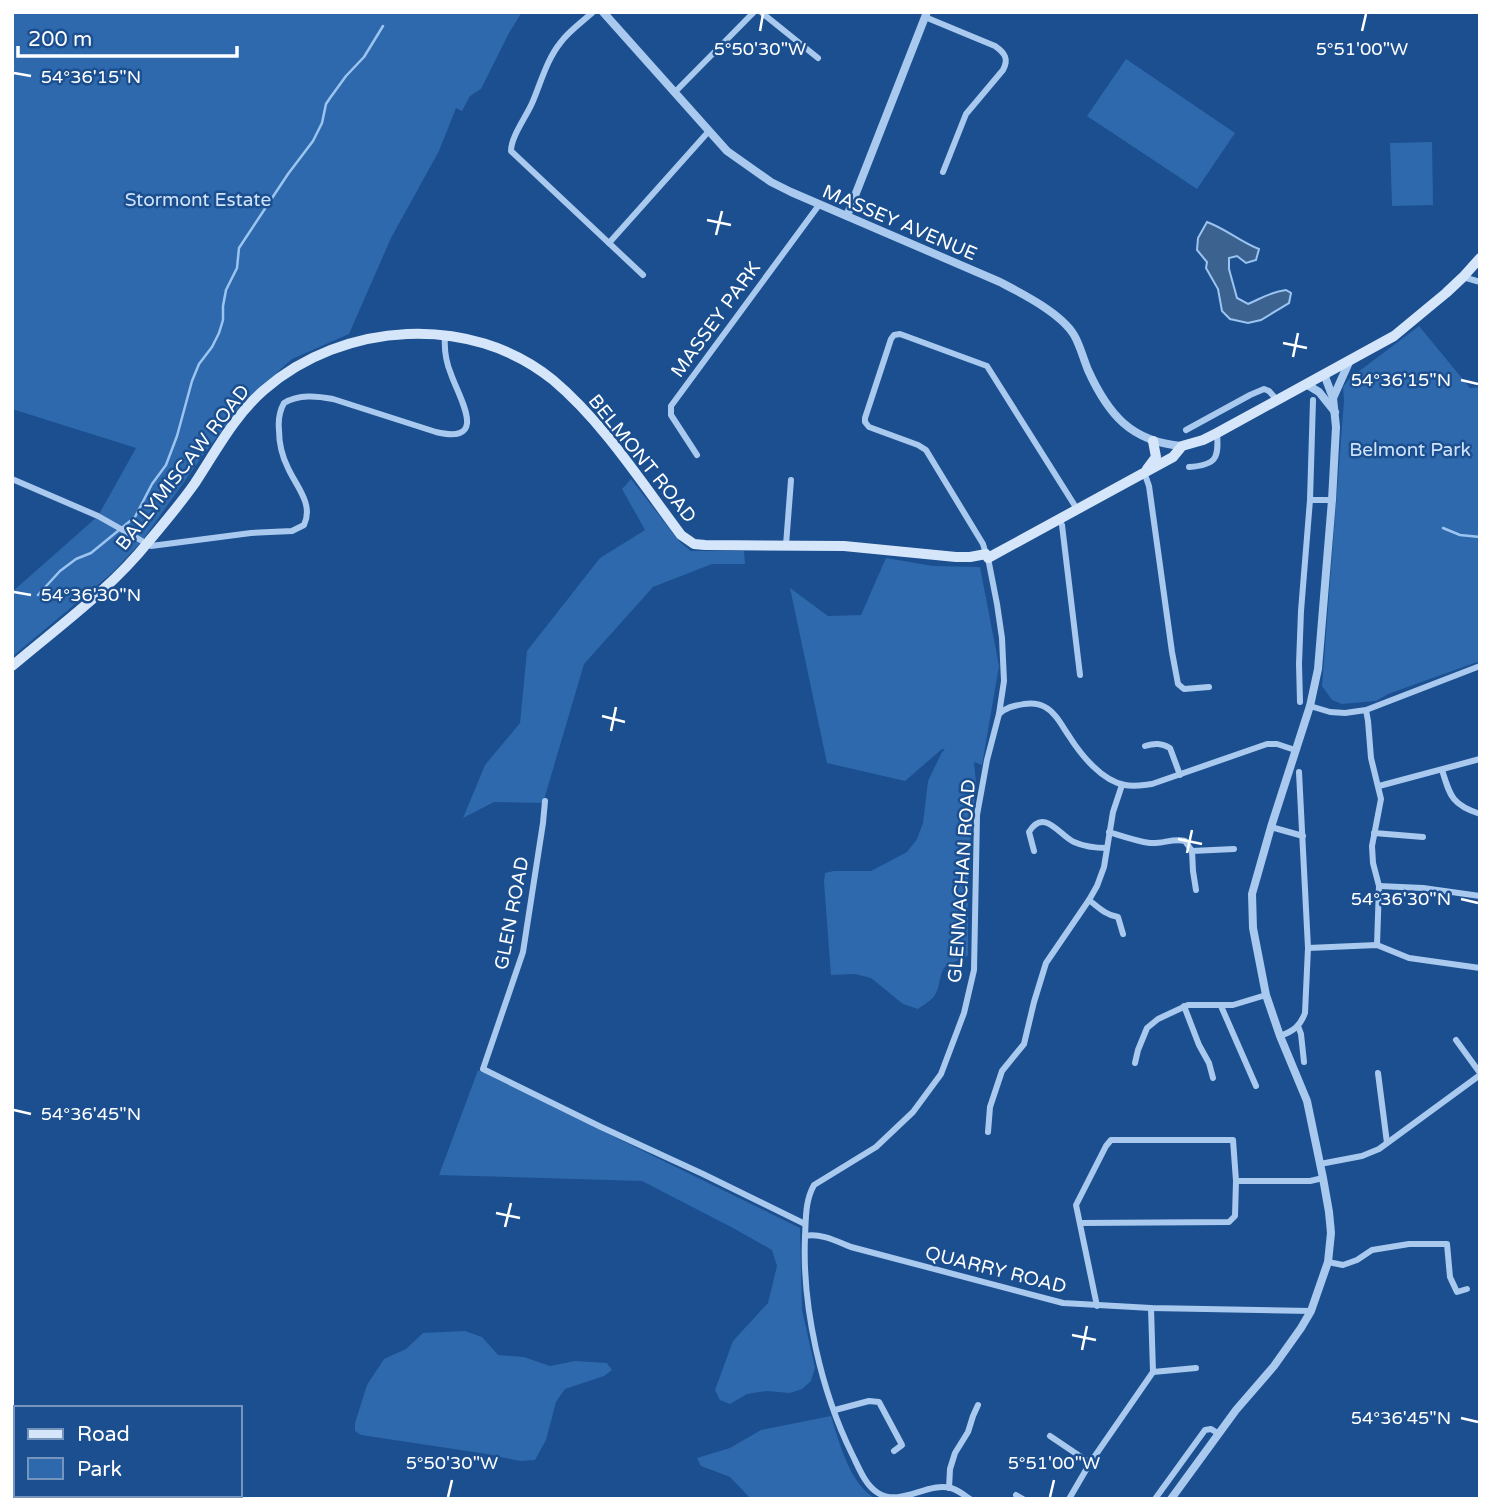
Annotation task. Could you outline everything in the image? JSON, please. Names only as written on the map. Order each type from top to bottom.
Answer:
[{"type":"main road","name":"BELMONT ROAD","points":[[445,336],[498,349],[527,363],[568,393],[600,429],[681,535],[694,544],[844,546],[956,557],[987,556],[1173,457],[1182,446],[1217,433],[1394,336],[1464,277],[1480,258]]},
{"type":"main road","name":"BALLYMISCAW ROAD","points":[[12,666],[102,590],[193,485],[232,425],[264,390],[321,353],[361,339],[408,333],[445,336]]},
{"type":"main road","points":[[1144,472],[1156,457],[1153,441]]},
{"type":"street","points":[[593,12],[559,44],[510,146],[511,151],[642,275]]},
{"type":"street","name":"MASSEY AVENUE","points":[[603,12],[727,151],[791,192],[1000,282],[1030,298],[1058,318],[1073,333],[1101,396],[1114,415],[1128,428],[1153,441],[1182,446]]},
{"type":"street","points":[[675,92],[754,12]]},
{"type":"street","points":[[761,12],[818,58]]},
{"type":"street","points":[[847,216],[926,15],[996,46],[1006,59],[1003,70],[966,114],[943,172]]},
{"type":"street","points":[[609,243],[709,131]]},
{"type":"street","name":"MASSEY PARK","points":[[697,455],[671,415],[671,406],[819,205]]},
{"type":"street","points":[[1464,277],[1480,282]]},
{"type":"street","name":"GLENMACHAN ROAD","points":[[948,1488],[925,1489],[898,1497],[880,1495],[865,1480],[845,1440],[814,1341],[804,1251],[805,1224],[814,1185],[876,1147],[913,1112],[941,1074],[964,1013],[974,970],[977,816],[986,760],[999,714],[1004,681],[997,604],[983,544],[926,450],[918,444],[869,426],[865,422],[894,335],[900,334],[987,366],[1077,509]]},
{"type":"street","points":[[12,479],[98,516],[151,546],[292,530],[303,525],[307,512],[306,503],[282,454],[279,436],[280,413],[284,403],[308,397],[333,399],[436,432],[448,435],[460,433],[466,428],[468,416],[447,364],[445,336]]},
{"type":"street","points":[[1333,398],[1350,360]]},
{"type":"street","points":[[1171,1499],[1236,1410],[1274,1366],[1301,1328],[1311,1311],[1328,1262],[1330,1222],[1323,1178],[1307,1101],[1266,995],[1253,928],[1252,894],[1310,706],[1321,651],[1336,426],[1333,398],[1324,374]]},
{"type":"street","points":[[1306,384],[1319,392],[1335,412]]},
{"type":"street","points":[[1186,430],[1264,389],[1277,400]]},
{"type":"street","points":[[1300,702],[1301,611],[1310,500],[1313,400]]},
{"type":"street","points":[[1189,467],[1208,464],[1215,458],[1218,449],[1217,433]]},
{"type":"street","points":[[1144,472],[1149,486],[1178,684],[1184,689],[1209,687]]},
{"type":"street","points":[[786,545],[791,480]]},
{"type":"street","points":[[1310,500],[1332,500]]},
{"type":"street","points":[[1059,519],[1062,525],[1080,675]]},
{"type":"street","points":[[1310,706],[1337,712],[1366,710],[1480,666]]},
{"type":"street","points":[[1300,681],[1316,683]]},
{"type":"street","points":[[999,714],[1007,707],[1033,703],[1044,706],[1056,716],[1089,763],[1122,785],[1138,786],[1180,775],[1267,744],[1295,750]]},
{"type":"street","points":[[1366,710],[1371,758],[1381,799],[1372,846],[1379,886],[1377,945]]},
{"type":"street","points":[[1145,746],[1155,743],[1170,748],[1180,775]]},
{"type":"street","points":[[1379,786],[1480,759]]},
{"type":"street","points":[[1441,770],[1451,798],[1462,807],[1480,814]]},
{"type":"street","points":[[1280,1036],[1293,1032],[1305,1013],[1308,948],[1299,772]]},
{"type":"street","points":[[988,1132],[990,1107],[1002,1071],[1024,1044],[1046,963],[1089,900],[1104,867],[1113,812],[1122,785]]},
{"type":"street","name":"GLEN ROAD","points":[[545,801],[523,952],[483,1069],[805,1224]]},
{"type":"street","points":[[1034,850],[1029,832],[1033,825],[1040,822],[1051,824],[1072,841],[1090,847],[1107,848]]},
{"type":"street","points":[[1271,827],[1303,836]]},
{"type":"street","points":[[1109,832],[1149,843],[1179,839],[1185,841],[1192,851],[1196,890]]},
{"type":"street","points":[[1374,833],[1423,837]]},
{"type":"street","points":[[1192,851],[1234,849]]},
{"type":"street","points":[[1379,886],[1423,888],[1480,896]]},
{"type":"street","points":[[1089,900],[1103,912],[1118,917],[1123,934]]},
{"type":"street","points":[[1308,948],[1377,945],[1409,958],[1480,968]]},
{"type":"street","points":[[1135,1063],[1147,1028],[1158,1019],[1188,1005],[1221,1006],[1266,995]]},
{"type":"street","points":[[1184,1006],[1213,1078]]},
{"type":"street","points":[[1221,1006],[1256,1086]]},
{"type":"street","points":[[1298,1026],[1304,1062]]},
{"type":"street","points":[[1320,1164],[1372,1153],[1480,1074],[1456,1040]]},
{"type":"street","points":[[1377,1073],[1387,1143]]},
{"type":"street","points":[[1080,1223],[1229,1222],[1235,1216],[1233,1140],[1111,1140],[1106,1146],[1076,1205],[1097,1306]]},
{"type":"street","points":[[1236,1181],[1310,1181],[1323,1178]]},
{"type":"street","name":"QUARRY ROAD","points":[[805,1236],[823,1236],[851,1247],[1063,1303],[1151,1308],[1311,1311]]},
{"type":"street","points":[[1328,1262],[1343,1265],[1372,1250],[1409,1244],[1447,1244],[1450,1277],[1457,1292],[1467,1289]]},
{"type":"street","points":[[1069,1499],[1090,1462],[1153,1371],[1151,1308]]},
{"type":"street","points":[[1153,1371],[1196,1368]]},
{"type":"street","points":[[835,1410],[869,1401],[879,1402],[902,1445],[894,1451]]},
{"type":"street","points":[[970,1499],[948,1488],[955,1453],[968,1432],[978,1405]]},
{"type":"street","points":[[1156,1499],[1205,1430],[1211,1429],[1219,1434]]},
{"type":"street","points":[[1051,1436],[1090,1462]]},
{"type":"green space","name":"Stormont Estate","points":[[12,12],[522,12],[481,89],[470,96],[462,111],[456,108],[439,151],[391,238],[349,334],[292,359],[242,404],[142,541],[112,573],[12,657],[12,592],[98,516],[136,448],[12,409]]},
{"type":"green space","points":[[1126,59],[1235,133],[1197,189],[1087,116]]},
{"type":"green space","points":[[1432,142],[1433,205],[1392,206],[1390,143]]},
{"type":"green space","name":"Belmont Park","points":[[1419,326],[1470,388],[1480,387],[1480,661],[1388,694],[1376,701],[1342,704],[1332,700],[1322,686],[1343,387],[1350,378]]},
{"type":"green space","points":[[631,479],[680,542],[691,551],[744,551],[745,564],[712,564],[653,587],[584,664],[543,803],[494,802],[463,818],[485,765],[520,723],[527,651],[600,558],[645,530],[622,489]]},
{"type":"green space","points":[[886,558],[933,566],[980,567],[999,666],[982,765],[974,762],[976,782],[968,864],[968,955],[944,968],[935,995],[918,1009],[903,1004],[871,978],[855,974],[831,975],[824,882],[825,873],[871,871],[907,852],[917,839],[923,823],[928,781],[945,750],[942,749],[905,781],[827,763],[790,588],[828,616],[861,615]]},
{"type":"green space","points":[[478,1070],[800,1228],[802,1310],[815,1368],[811,1381],[802,1389],[790,1393],[766,1391],[747,1394],[730,1404],[720,1400],[715,1390],[733,1341],[768,1303],[777,1266],[772,1250],[733,1228],[642,1181],[439,1175]]},
{"type":"green space","points":[[465,1331],[482,1337],[498,1355],[524,1357],[550,1366],[575,1361],[607,1363],[612,1370],[604,1376],[565,1389],[556,1402],[546,1440],[535,1460],[520,1461],[361,1435],[355,1431],[367,1385],[384,1359],[406,1349],[423,1333]]},
{"type":"green space","points":[[831,1416],[852,1473],[859,1484],[876,1499],[751,1499],[730,1477],[701,1466],[697,1458],[730,1448],[761,1430]]},
{"type":"shaded area","points":[[1207,222],[1259,249],[1256,260],[1246,263],[1237,256],[1229,258],[1229,269],[1237,298],[1248,304],[1286,290],[1291,293],[1289,303],[1261,320],[1248,323],[1230,319],[1222,311],[1218,289],[1206,268],[1207,262],[1197,250],[1198,238]]},
{"type":"waterway","points":[[38,595],[60,571],[76,559],[91,553],[135,517],[152,484],[166,465],[192,381],[199,364],[219,333],[226,290],[237,268],[239,248],[313,141],[322,123],[326,104],[364,57],[383,26]]},
{"type":"waterway","points":[[1443,528],[1460,535],[1480,537]]}]
